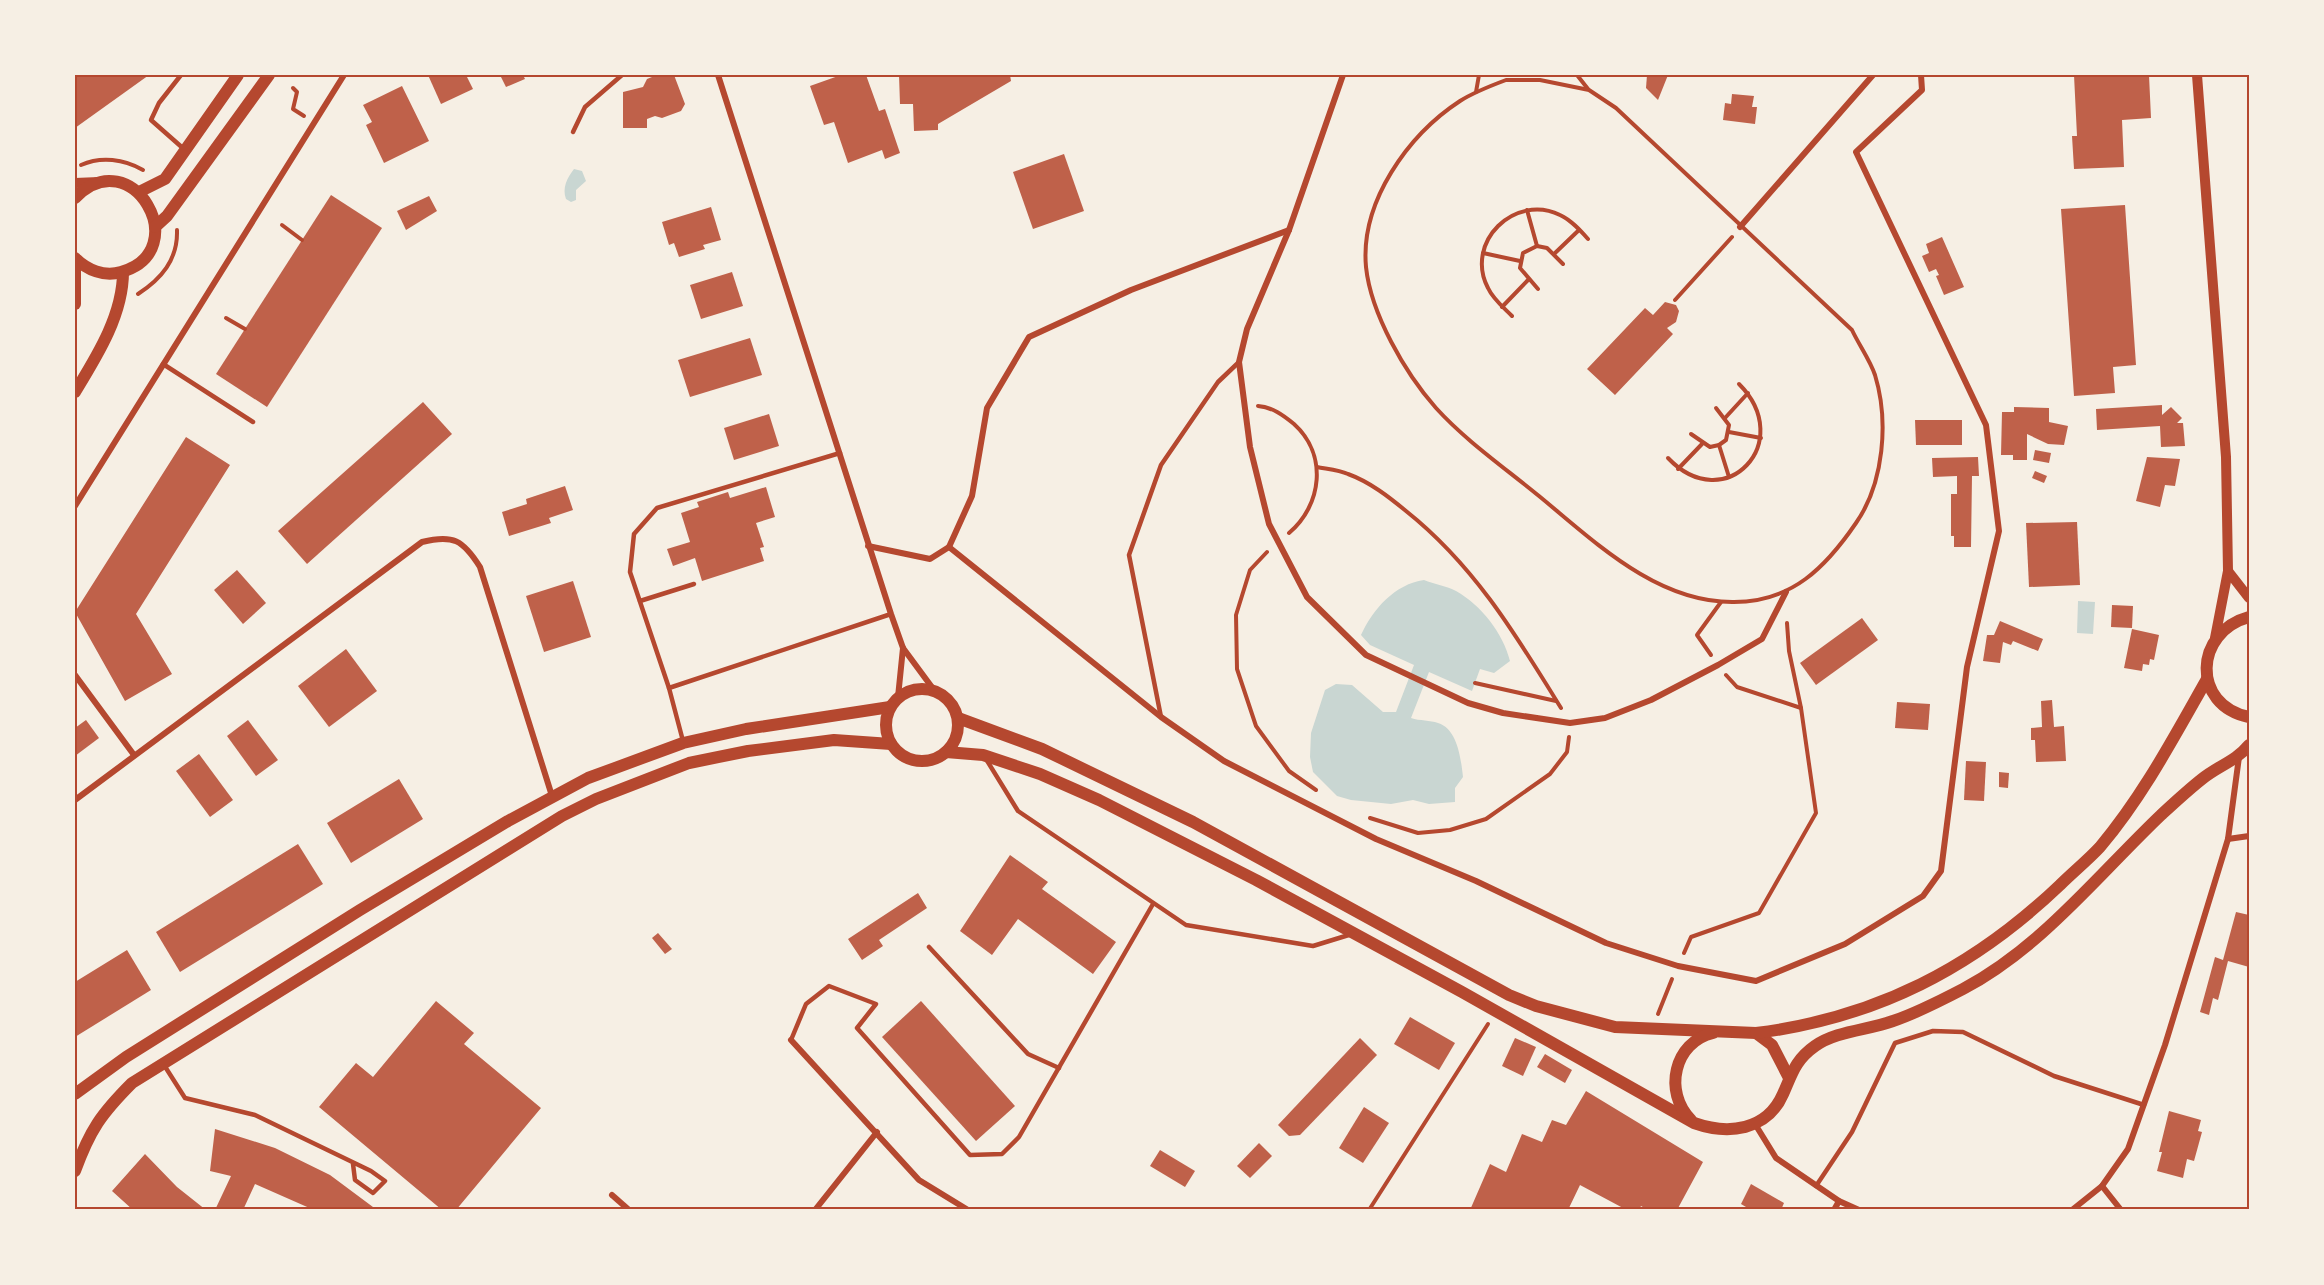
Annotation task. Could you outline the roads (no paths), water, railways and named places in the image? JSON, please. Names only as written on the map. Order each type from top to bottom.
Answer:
[{"type":"main road","points":[[139,192],[165,179],[238,75]]},
{"type":"main road","points":[[155,226],[167,216],[269,75]]},
{"type":"main road","points":[[75,198],[92,185],[105,182],[123,184],[139,192],[151,208],[155,226],[149,252],[140,262],[123,272],[95,272],[75,258]]},
{"type":"main road","points":[[75,269],[75,304]]},
{"type":"main road","points":[[75,392],[103,342],[123,291],[123,272]]},
{"type":"main road","points":[[958,718],[1042,749],[1142,796],[1271,863],[1509,995],[1536,1006],[1616,1027],[1756,1033],[1812,1025],[1911,988],[1961,964],[2030,914],[2099,848],[2155,770],[2207,679],[2209,651],[2215,638],[2224,628],[2249,616]]},
{"type":"main road","points":[[2207,679],[2214,694],[2225,706],[2249,717]]},
{"type":"main road","points":[[75,1094],[126,1057],[360,910],[552,796],[588,778],[683,743],[894,702],[915,689],[934,690],[945,696],[954,706],[958,718],[954,742],[946,752]]},
{"type":"main road","points":[[894,702],[886,719],[886,732],[891,744],[910,759],[923,761],[946,752],[983,755],[1040,774],[1099,800],[1354,933],[1694,1124],[1721,1130],[1755,1124],[1772,1113],[1783,1094],[1788,1076],[1815,1046],[1829,1039],[1893,1021],[1929,1007],[1966,987],[2013,956],[2055,923],[2161,816],[2203,778],[2239,757],[2249,745]]},
{"type":"main road","points":[[75,1171],[88,1135],[106,1109],[132,1083],[508,848],[596,799],[689,763],[748,751],[834,740],[891,744]]},
{"type":"main road","points":[[1694,1124],[1686,1115],[1678,1099],[1677,1065],[1680,1057],[1692,1043],[1707,1034],[1719,1031]]},
{"type":"main road","points":[[1756,1033],[1772,1045],[1788,1076]]},
{"type":"street","points":[[75,506],[344,75]]},
{"type":"street","points":[[718,75],[891,614],[903,648],[934,690]]},
{"type":"street","points":[[1343,75],[1289,230],[1247,329],[1239,362],[1250,447],[1269,524],[1307,597],[1346,638],[1366,655],[1468,703],[1503,713],[1570,723],[1605,718],[1651,700],[1762,639],[1786,592]]},
{"type":"street","points":[[1740,227],[1873,75]]},
{"type":"street","points":[[949,547],[1161,717],[1224,761],[1376,839],[1476,881],[1606,943],[1678,966],[1756,981],[1845,944],[1923,896],[1941,871],[1967,667],[1999,531],[1986,425],[1856,152],[1922,90],[1921,75]]},
{"type":"street","points":[[2197,75],[2226,457],[2228,571],[2215,638]]},
{"type":"street","points":[[75,183],[105,182]]},
{"type":"street","points":[[868,546],[930,559],[949,547],[972,496],[987,408],[1029,337],[1131,290],[1289,230]]},
{"type":"street","points":[[75,800],[422,542],[444,536],[467,547],[480,567],[552,796]]},
{"type":"street","points":[[2228,571],[2249,598]]},
{"type":"street","points":[[894,702],[903,648]]},
{"type":"street","points":[[75,675],[134,755]]},
{"type":"street","points":[[2072,1210],[2102,1186],[2128,1149],[2165,1045],[2228,839],[2239,757]]},
{"type":"street","points":[[2228,839],[2249,836]]},
{"type":"street","points":[[791,1040],[919,1180],[968,1210]]},
{"type":"street","points":[[1755,1124],[1776,1158],[1839,1201],[1859,1210]]},
{"type":"street","points":[[814,1210],[877,1132]]},
{"type":"street","points":[[2102,1186],[2121,1210]]},
{"type":"street","points":[[612,1195],[629,1210]]},
{"type":"street","points":[[1834,1210],[1839,1201]]},
{"type":"lane","points":[[181,75],[159,104],[151,120],[186,150]]},
{"type":"lane","points":[[573,132],[585,107],[622,75]]},
{"type":"lane","points":[[1161,717],[1129,555],[1161,465],[1218,382],[1239,362]]},
{"type":"lane","points":[[163,364],[253,422]]},
{"type":"lane","points":[[683,743],[669,688],[630,572],[634,534],[657,508],[840,453]]},
{"type":"lane","points":[[640,601],[694,585]]},
{"type":"lane","points":[[669,688],[891,614]]},
{"type":"lane","points":[[983,755],[1018,811],[1186,926],[1313,946],[1354,933]]},
{"type":"lane","points":[[791,1040],[806,1004],[829,986],[876,1004],[857,1028],[970,1155],[1002,1154],[1019,1137],[1154,904]]},
{"type":"lane","points":[[929,947],[1028,1054],[1059,1068]]},
{"type":"lane","points":[[1816,1186],[1852,1132],[1895,1043],[1933,1031],[1964,1032],[2054,1076],[2144,1105]]},
{"type":"lane","points":[[164,1064],[185,1098],[255,1115],[328,1149],[385,1181],[373,1193],[355,1180],[353,1164]]}]
